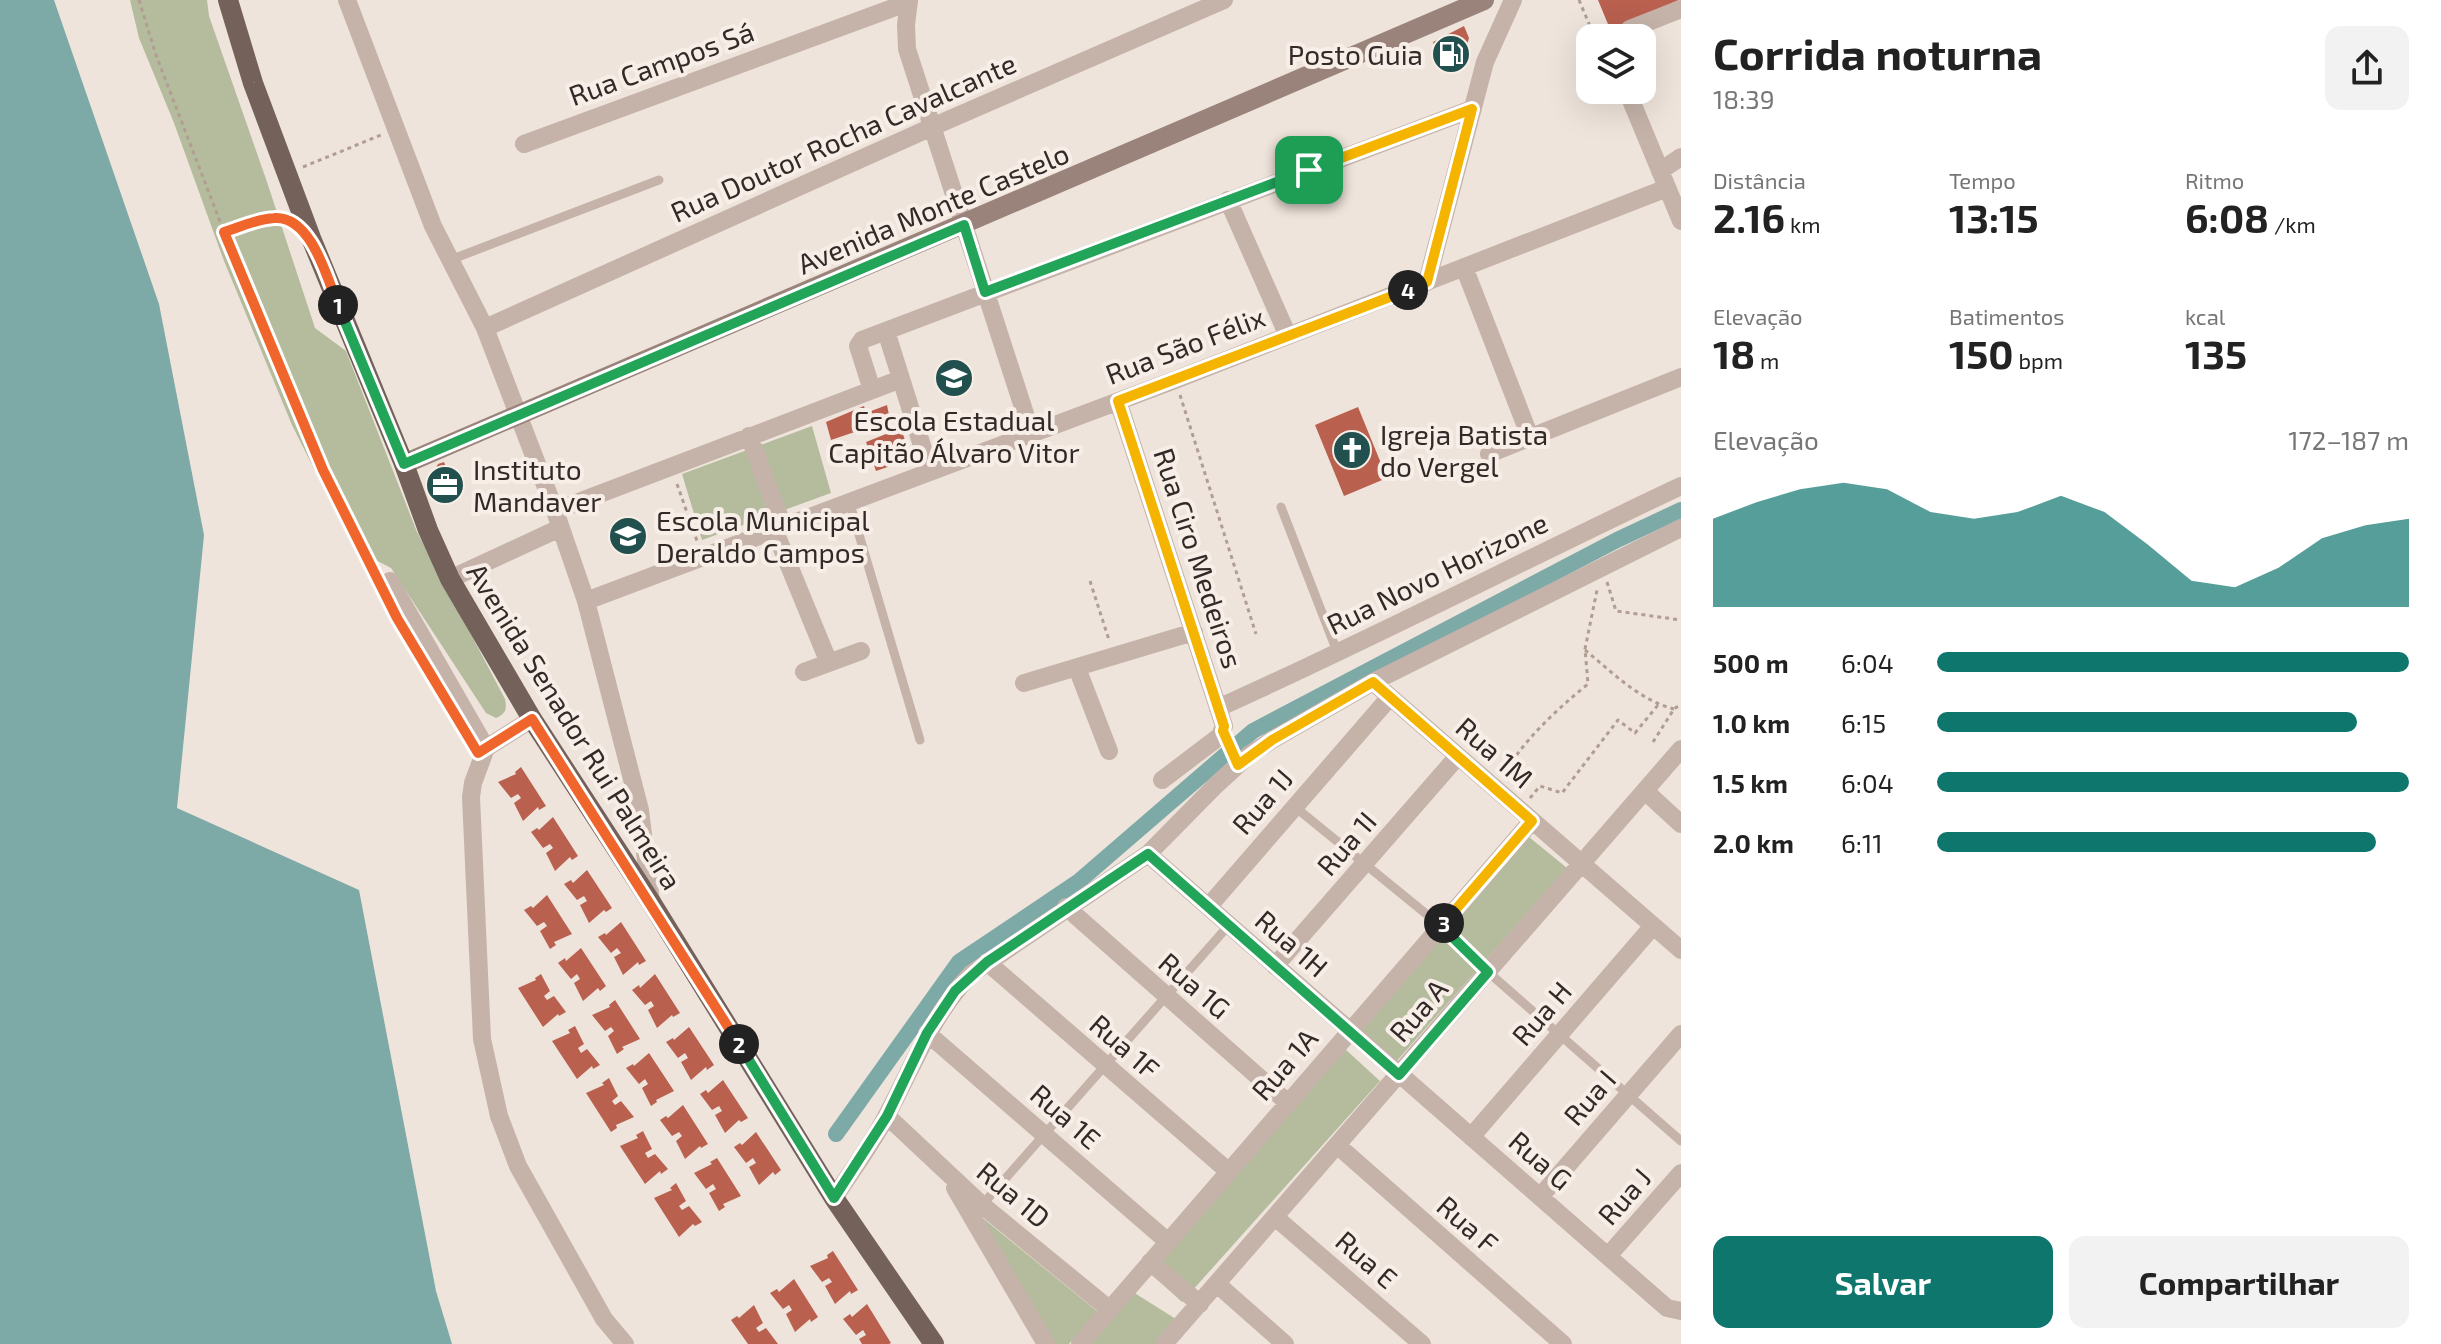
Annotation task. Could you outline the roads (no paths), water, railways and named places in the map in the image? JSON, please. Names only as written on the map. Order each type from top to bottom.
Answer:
[{"type":"main road","name":"Avenida Senador Rui Palmeira","points":[[228,0],[253,83],[311,238],[450,579],[532,719],[651,902],[834,1198],[934,1344]]},
{"type":"street","points":[[347,0],[433,226],[485,328],[586,601],[640,810],[651,902]]},
{"type":"street","name":"Rua Doutor Rocha Cavalcante","points":[[485,328],[1224,0]]},
{"type":"street","name":"Avenida Monte Castelo","points":[[404,464],[1484,0]]},
{"type":"street","points":[[1427,282],[1485,62],[1513,0]]},
{"type":"street","points":[[909,1],[907,49],[1031,432]]},
{"type":"street","name":"Rua Campos Sá","points":[[524,144],[909,1]]},
{"type":"street","points":[[1643,24],[1681,9]]},
{"type":"street","points":[[1633,104],[1681,221]]},
{"type":"street","points":[[872,390],[859,342],[1472,109]]},
{"type":"street","name":"Rua São Félix","points":[[586,601],[1464,267],[1664,180],[1681,157]]},
{"type":"street","points":[[1228,200],[1288,336]]},
{"type":"street","points":[[1464,267],[1530,437]]},
{"type":"street","points":[[886,331],[930,471]]},
{"type":"street","points":[[1489,454],[1681,377]]},
{"type":"street","points":[[450,579],[557,520],[670,466],[901,379]]},
{"type":"street","name":"Rua Ciro Medeiros","points":[[1118,401],[1228,746]]},
{"type":"street","points":[[749,436],[778,527],[829,663]]},
{"type":"street","name":"Rua Novo Horizone","points":[[1218,708],[1338,654],[1559,543],[1681,486]]},
{"type":"street","points":[[1162,780],[1228,746],[1272,740],[1373,682],[1681,528]]},
{"type":"street","points":[[384,580],[486,748]]},
{"type":"street","points":[[1024,683],[1194,632]]},
{"type":"street","points":[[804,672],[861,651]]},
{"type":"street","points":[[1077,668],[1109,751]]},
{"type":"street","name":"Rua 1M","points":[[1373,682],[1681,950]]},
{"type":"street","name":"Rua 1J","points":[[1209,906],[1390,697]]},
{"type":"street","points":[[532,719],[486,748],[473,783],[471,797],[480,1014],[492,1090],[518,1166],[604,1319],[625,1344]]},
{"type":"street","points":[[834,1198],[887,1116],[927,1033],[955,991],[987,962],[1148,854],[1228,746]]},
{"type":"street","name":"Rua A","points":[[1164,1344],[1681,749]]},
{"type":"street","name":"Rua 1I","points":[[1275,966],[1458,756]]},
{"type":"street","points":[[1645,791],[1681,824]]},
{"type":"street","name":"Rua 1A","points":[[1080,1344],[1441,926],[1526,816]]},
{"type":"street","name":"Rua 1H","points":[[1148,854],[1399,1075]]},
{"type":"street","name":"Rua 1G","points":[[1066,907],[1288,1103]]},
{"type":"street","name":"Rua H","points":[[1471,1137],[1653,926]]},
{"type":"street","name":"Rua 1F","points":[[987,962],[1228,1171]]},
{"type":"street","name":"Rua 1E","points":[[927,1033],[1167,1241]]},
{"type":"street","name":"Rua I","points":[[1540,1197],[1681,1034]]},
{"type":"street","name":"Rua G","points":[[1399,1075],[1667,1308],[1681,1311]]},
{"type":"street","name":"Rua 1D","points":[[887,1116],[982,1205],[1109,1309]]},
{"type":"street","name":"Rua F","points":[[1337,1145],[1563,1344]]},
{"type":"street","name":"Rua J","points":[[1608,1256],[1681,1173]]},
{"type":"street","points":[[947,1174],[1046,1344]]},
{"type":"street","name":"Rua E","points":[[1275,1217],[1422,1344]]},
{"type":"street","points":[[1150,1262],[1200,1304]]},
{"type":"street","points":[[1217,1284],[1285,1344]]},
{"type":"lane","points":[[450,260],[659,180]]},
{"type":"lane","points":[[849,501],[920,740]]},
{"type":"lane","points":[[1281,507],[1338,654]]},
{"type":"lane","points":[[1294,806],[1441,926]]},
{"type":"lane","points":[[982,1205],[1229,925]]},
{"type":"lane","points":[[1488,972],[1681,1141]]},
{"type":"water","points":[[0,0],[54,0],[159,304],[204,535],[177,808],[359,890],[436,1291],[452,1344],[0,1344]]},
{"type":"waterway","points":[[836,1134],[959,962],[1078,882],[1253,731],[1617,540],[1681,510]]},
{"type":"place","name":"Posto Guia","points":[[1451,54]]},
{"type":"place","name":"Escola Estadual Capitão Álvaro Vitor","points":[[954,378]]},
{"type":"place","name":"Igreja Batista do Vergel","points":[[1352,450]]},
{"type":"place","name":"Instituto Mandaver","points":[[445,485]]},
{"type":"place","name":"Escola Municipal Deraldo Campos","points":[[628,536]]}]
